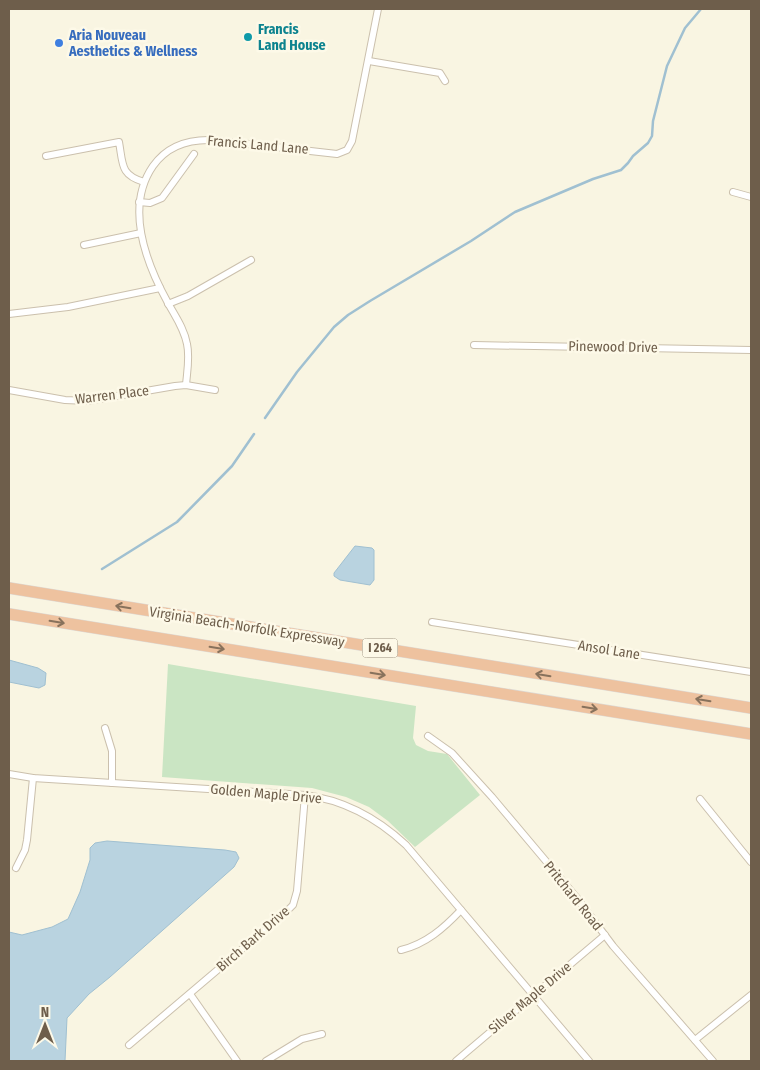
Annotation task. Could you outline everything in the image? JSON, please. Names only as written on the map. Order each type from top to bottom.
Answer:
[{"type":"highway","name":"Virginia Beach-Norfolk Expressway","points":[[9,588],[751,708]]},
{"type":"highway","name":"Virginia Beach-Norfolk Expressway","points":[[9,614],[751,734]]},
{"type":"street","name":"Francis Land Lane","points":[[186,385],[188,343],[178,319],[160,288],[149,261],[141,233],[139,202],[148,172],[162,156],[181,144],[194,140],[213,140],[337,154],[342,152],[350,146],[352,141],[378,9]]},
{"type":"street","points":[[369,61],[440,73],[445,81]]},
{"type":"street","points":[[46,156],[119,142],[126,174],[144,182]]},
{"type":"street","points":[[139,202],[150,203],[162,198],[194,154]]},
{"type":"street","points":[[733,192],[751,197]]},
{"type":"street","points":[[84,244],[141,233]]},
{"type":"street","points":[[168,304],[188,296],[251,260]]},
{"type":"street","points":[[9,314],[68,307],[160,288]]},
{"type":"street","name":"Pinewood Drive","points":[[474,344],[751,350]]},
{"type":"street","name":"Warren Place","points":[[9,390],[65,400],[82,401],[186,385],[215,390]]},
{"type":"street","name":"Ansol Lane","points":[[432,622],[751,672]]},
{"type":"street","points":[[105,728],[112,751],[112,783]]},
{"type":"street","name":"Pritchard Road","points":[[428,736],[452,753],[492,797],[577,898],[605,935],[713,1061]]},
{"type":"street","name":"Golden Maple Drive","points":[[9,774],[33,778],[305,795],[343,803],[365,813],[382,824],[406,845],[589,1061]]},
{"type":"street","points":[[16,868],[25,850],[27,840],[33,778]]},
{"type":"street","name":"Birch Bark Drive","points":[[129,1045],[288,912],[293,905],[298,891],[305,795]]},
{"type":"street","points":[[700,799],[751,862]]},
{"type":"street","points":[[402,950],[421,944],[461,910]]},
{"type":"street","name":"Silver Maple Drive","points":[[456,1061],[605,935]]},
{"type":"street","points":[[190,994],[237,1061]]},
{"type":"street","points":[[695,1040],[751,995]]},
{"type":"street","points":[[266,1061],[302,1039],[322,1034]]},
{"type":"green space","points":[[168,664],[416,706],[413,738],[416,745],[428,751],[447,754],[480,795],[415,847],[388,821],[369,807],[346,797],[312,788],[162,777]]},
{"type":"water","points":[[355,546],[372,548],[374,550],[374,580],[370,585],[340,580],[334,576],[334,573]]},
{"type":"water","points":[[9,660],[38,668],[46,673],[45,685],[39,688],[9,682]]},
{"type":"water","points":[[107,841],[225,850],[236,852],[239,858],[234,867],[89,994],[67,1018],[65,1061],[9,1061],[9,932],[22,935],[52,927],[68,919],[80,892],[90,860],[90,848],[95,843]]},
{"type":"waterway","points":[[265,418],[297,372],[334,327],[348,315],[471,241],[515,212],[593,179],[621,170],[648,143],[652,136],[653,121],[667,66],[685,28],[701,9]]},
{"type":"waterway","points":[[102,569],[177,522],[232,466],[254,434]]},
{"type":"place","name":"Francis Land House","points":[[248,37]]},
{"type":"place","name":"Aria Nouveau Aesthetics & Wellness","points":[[59,43]]}]
